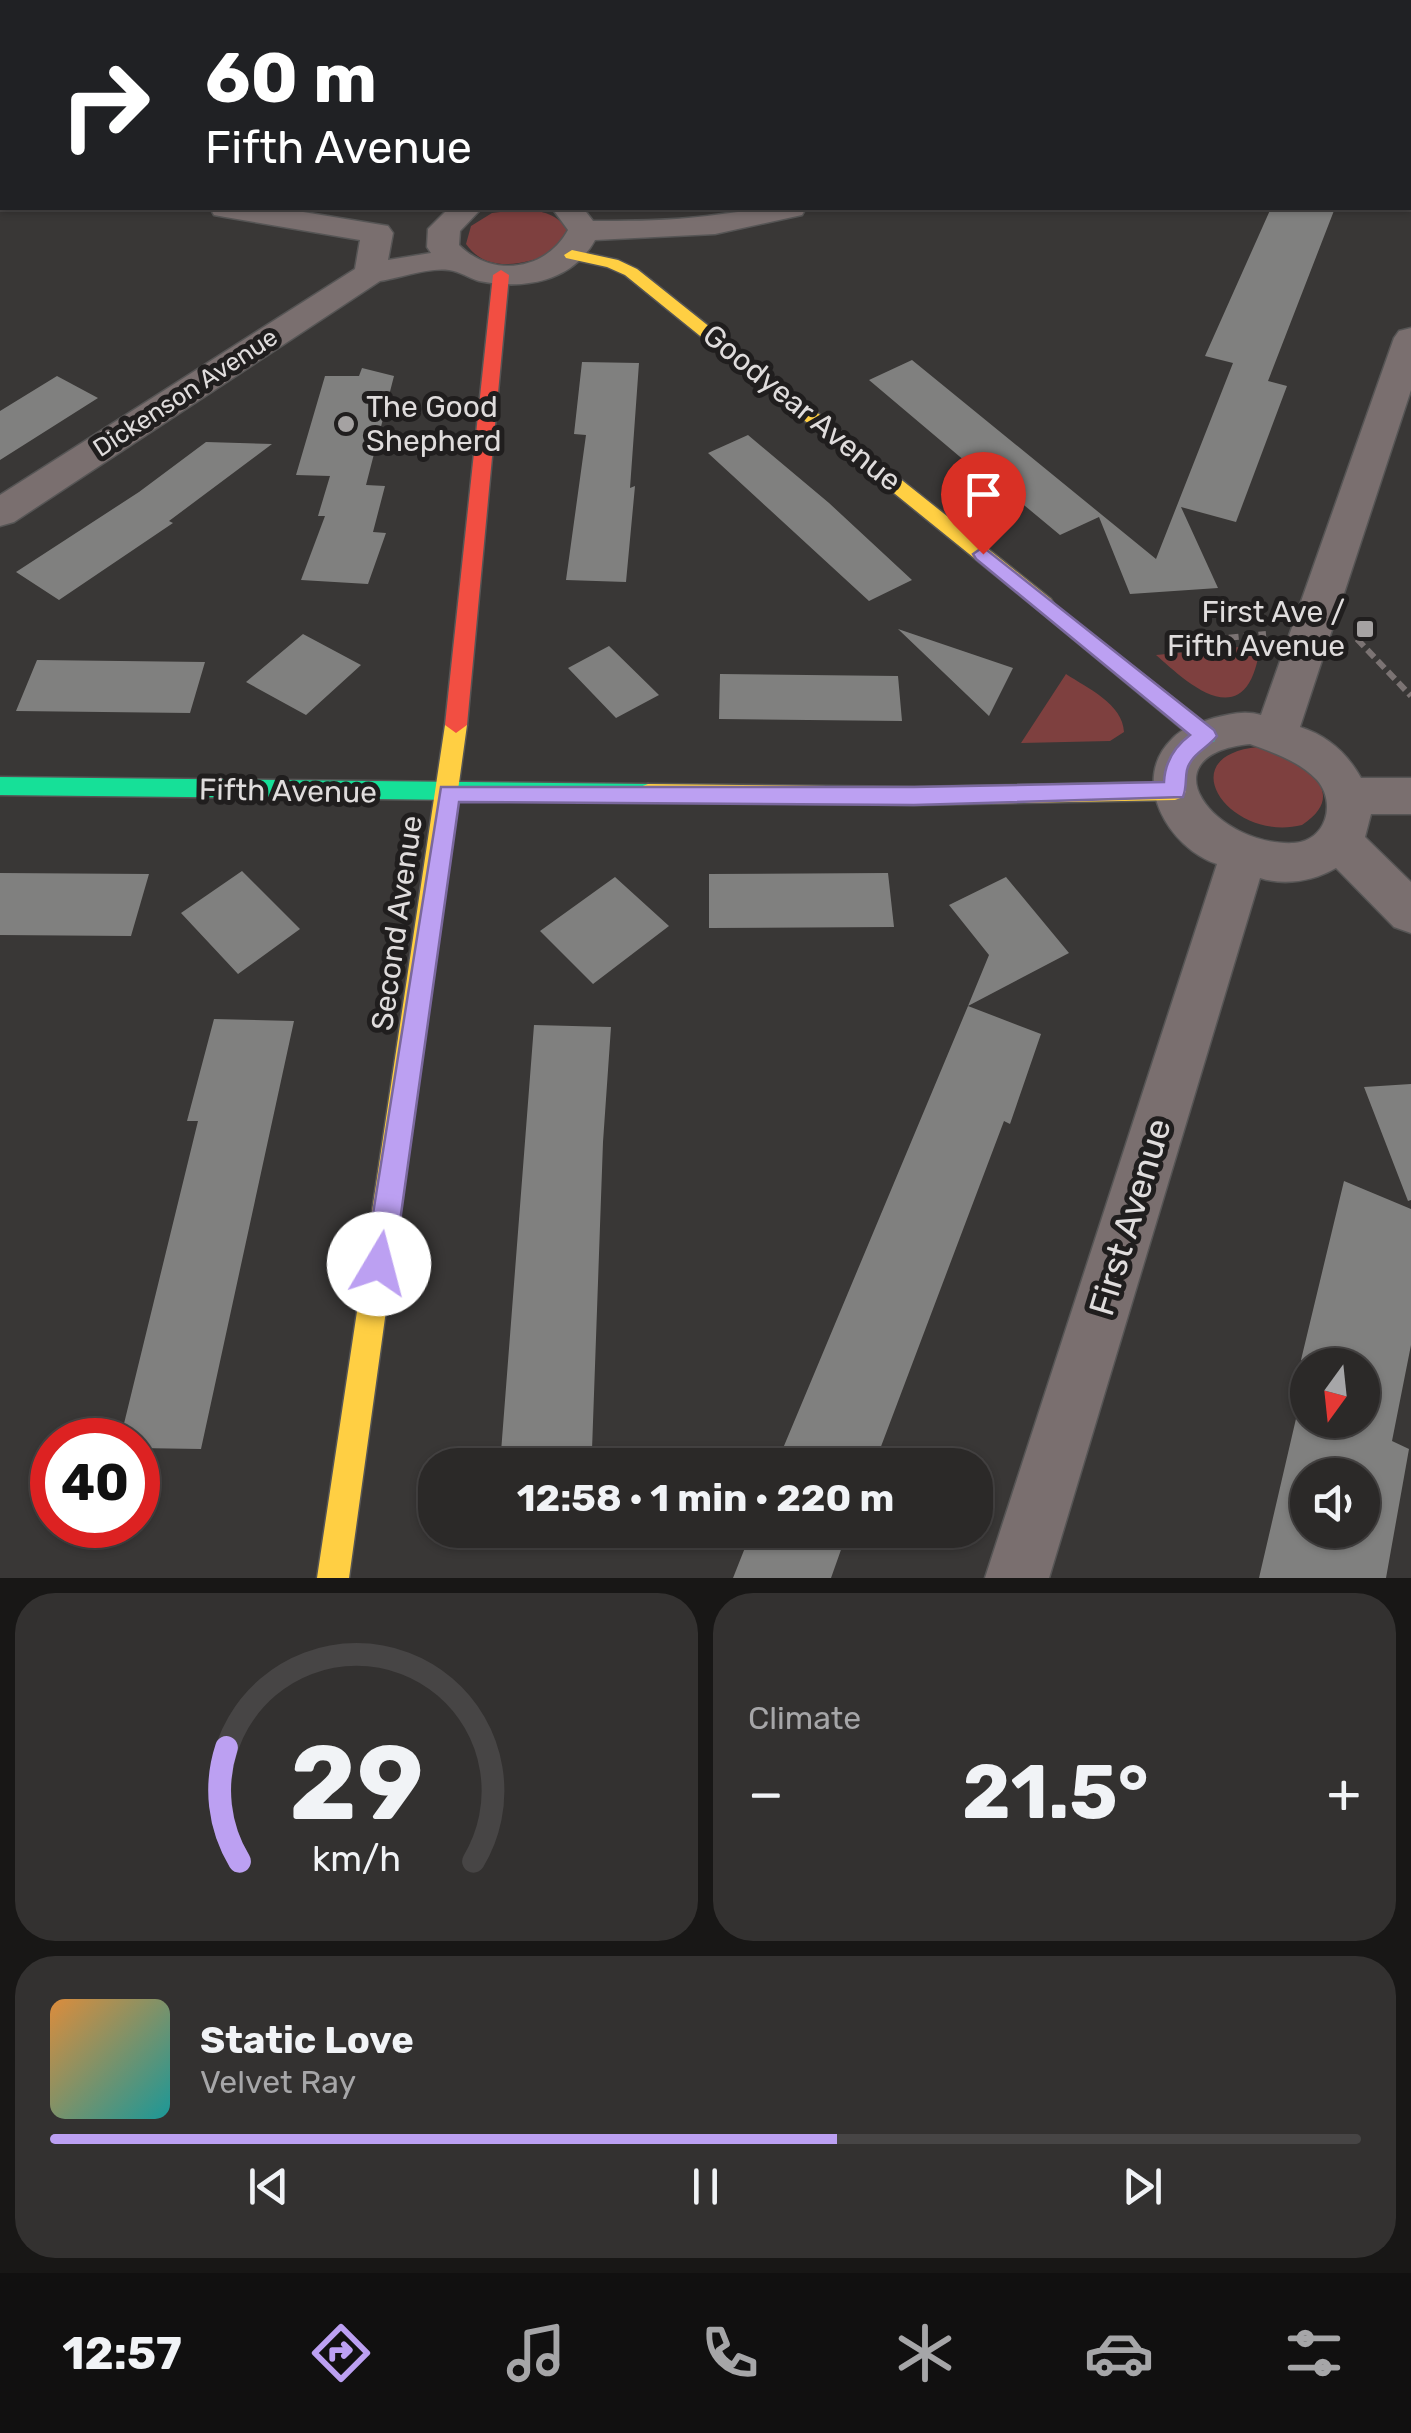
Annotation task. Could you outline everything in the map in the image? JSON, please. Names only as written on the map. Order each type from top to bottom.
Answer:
[{"type":"street","points":[[237,210],[377,233],[444,251],[470,270],[502,275],[540,272],[574,231],[654,232],[762,217],[785,210]]},
{"type":"street","points":[[377,233],[462,210]]},
{"type":"street","points":[[444,251],[462,210]]},
{"type":"street","name":"Goodyear Avenue","points":[[574,231],[612,263],[632,272],[1206,736]]},
{"type":"street","points":[[632,272],[654,232]]},
{"type":"street","points":[[370,273],[377,233]]},
{"type":"street","name":"Dickenson Avenue","points":[[0,513],[370,273],[444,251]]},
{"type":"street","name":"Second Avenue","points":[[333,1578],[449,793],[502,275]]},
{"type":"street","points":[[1276,733],[1411,338]]},
{"type":"street","points":[[1251,728],[1302,742],[1324,758],[1341,776],[1351,796],[1350,829],[1340,843],[1323,856],[1271,863],[1243,857],[1198,829],[1183,810],[1175,790],[1176,768],[1187,750],[1206,736],[1251,728]]},
{"type":"street","name":"Fifth Avenue","points":[[0,786],[914,796],[1175,790]]},
{"type":"street","points":[[1351,796],[1411,796]]},
{"type":"street","points":[[1340,843],[1411,913]]},
{"type":"street","name":"First Avenue","points":[[1017,1578],[1243,857]]},
{"type":"path","points":[[1102,651],[1316,615],[1411,696]]},
{"type":"shaded area","points":[[530,210],[549,214],[568,232],[559,251],[522,262],[497,263],[475,254],[466,244],[471,226],[492,213]]},
{"type":"shaded area","points":[[1261,645],[1249,683],[1239,694],[1227,697],[1201,690],[1156,655]]},
{"type":"shaded area","points":[[1066,674],[1111,705],[1124,732],[1110,741],[1021,743]]},
{"type":"shaded area","points":[[1258,747],[1302,767],[1321,787],[1323,799],[1317,812],[1302,825],[1276,827],[1253,822],[1233,811],[1220,796],[1214,780],[1217,766],[1231,754]]},
{"type":"building","points":[[1270,210],[1334,210],[1268,381],[1287,386],[1236,522],[1181,507],[1218,588],[1130,594],[1099,517],[1060,535],[989,476],[985,478],[869,380],[912,360],[1156,559],[1233,363],[1205,356]]},
{"type":"building","points":[[582,362],[639,363],[630,488],[635,486],[626,582],[566,580],[586,435],[574,434]]},
{"type":"building","points":[[362,368],[394,376],[366,485],[385,486],[373,532],[386,533],[368,584],[301,580],[325,516],[318,516],[330,476],[296,475],[325,376],[359,376]]},
{"type":"building","points":[[57,376],[98,398],[0,460],[0,411]]},
{"type":"building","points":[[748,435],[912,580],[869,601],[708,453]]},
{"type":"building","points":[[206,442],[272,444],[169,521],[173,523],[59,600],[16,572],[139,492]]},
{"type":"building","points":[[898,629],[1013,668],[989,716]]},
{"type":"building","points":[[303,634],[361,665],[306,715],[246,682]]},
{"type":"building","points":[[609,646],[659,695],[616,718],[568,668]]},
{"type":"building","points":[[37,660],[205,662],[190,713],[16,711]]},
{"type":"building","points":[[720,674],[898,676],[902,721],[719,719]]},
{"type":"building","points":[[242,871],[300,929],[238,974],[181,913]]},
{"type":"building","points":[[0,873],[149,874],[131,936],[0,935]]},
{"type":"building","points":[[888,873],[894,927],[709,928],[709,874]]},
{"type":"building","points":[[615,877],[669,926],[593,984],[540,931]]},
{"type":"building","points":[[1006,877],[1069,953],[968,1006],[989,955],[949,905]]},
{"type":"building","points":[[968,1006],[1041,1034],[1010,1124],[1004,1121],[880,1448],[783,1448]]},
{"type":"building","points":[[214,1019],[294,1021],[201,1449],[160,1448],[160,1418],[125,1418],[198,1121],[187,1121]]},
{"type":"building","points":[[534,1025],[611,1027],[592,1448],[501,1448]]},
{"type":"building","points":[[1411,1084],[1411,1200],[1408,1201],[1364,1087]]},
{"type":"building","points":[[1344,1181],[1411,1209],[1411,1345],[1392,1441],[1409,1449],[1386,1578],[1259,1578],[1292,1438],[1380,1438],[1380,1348],[1304,1348]]},
{"type":"building","points":[[745,1548],[842,1548],[831,1578],[733,1578]]},
{"type":"traffic: fast","points":[[1044,604],[1206,736]]},
{"type":"traffic: fast","points":[[0,786],[648,793]]},
{"type":"traffic: slow","points":[[572,255],[612,263],[631,272],[1044,604]]},
{"type":"traffic: slow","points":[[333,1578],[456,725]]},
{"type":"traffic: slow","points":[[648,793],[914,796],[1175,791]]},
{"type":"traffic: jam","points":[[456,725],[501,275]]},
{"type":"place","name":"The Good Shepherd","points":[[346,424]]},
{"type":"place","name":"First Ave / Fifth Avenue","points":[[1365,629]]},
{"type":"route","points":[[379,1264],[449,793],[914,796],[1175,790],[1176,768],[1187,750],[1206,736],[983,554]]}]
